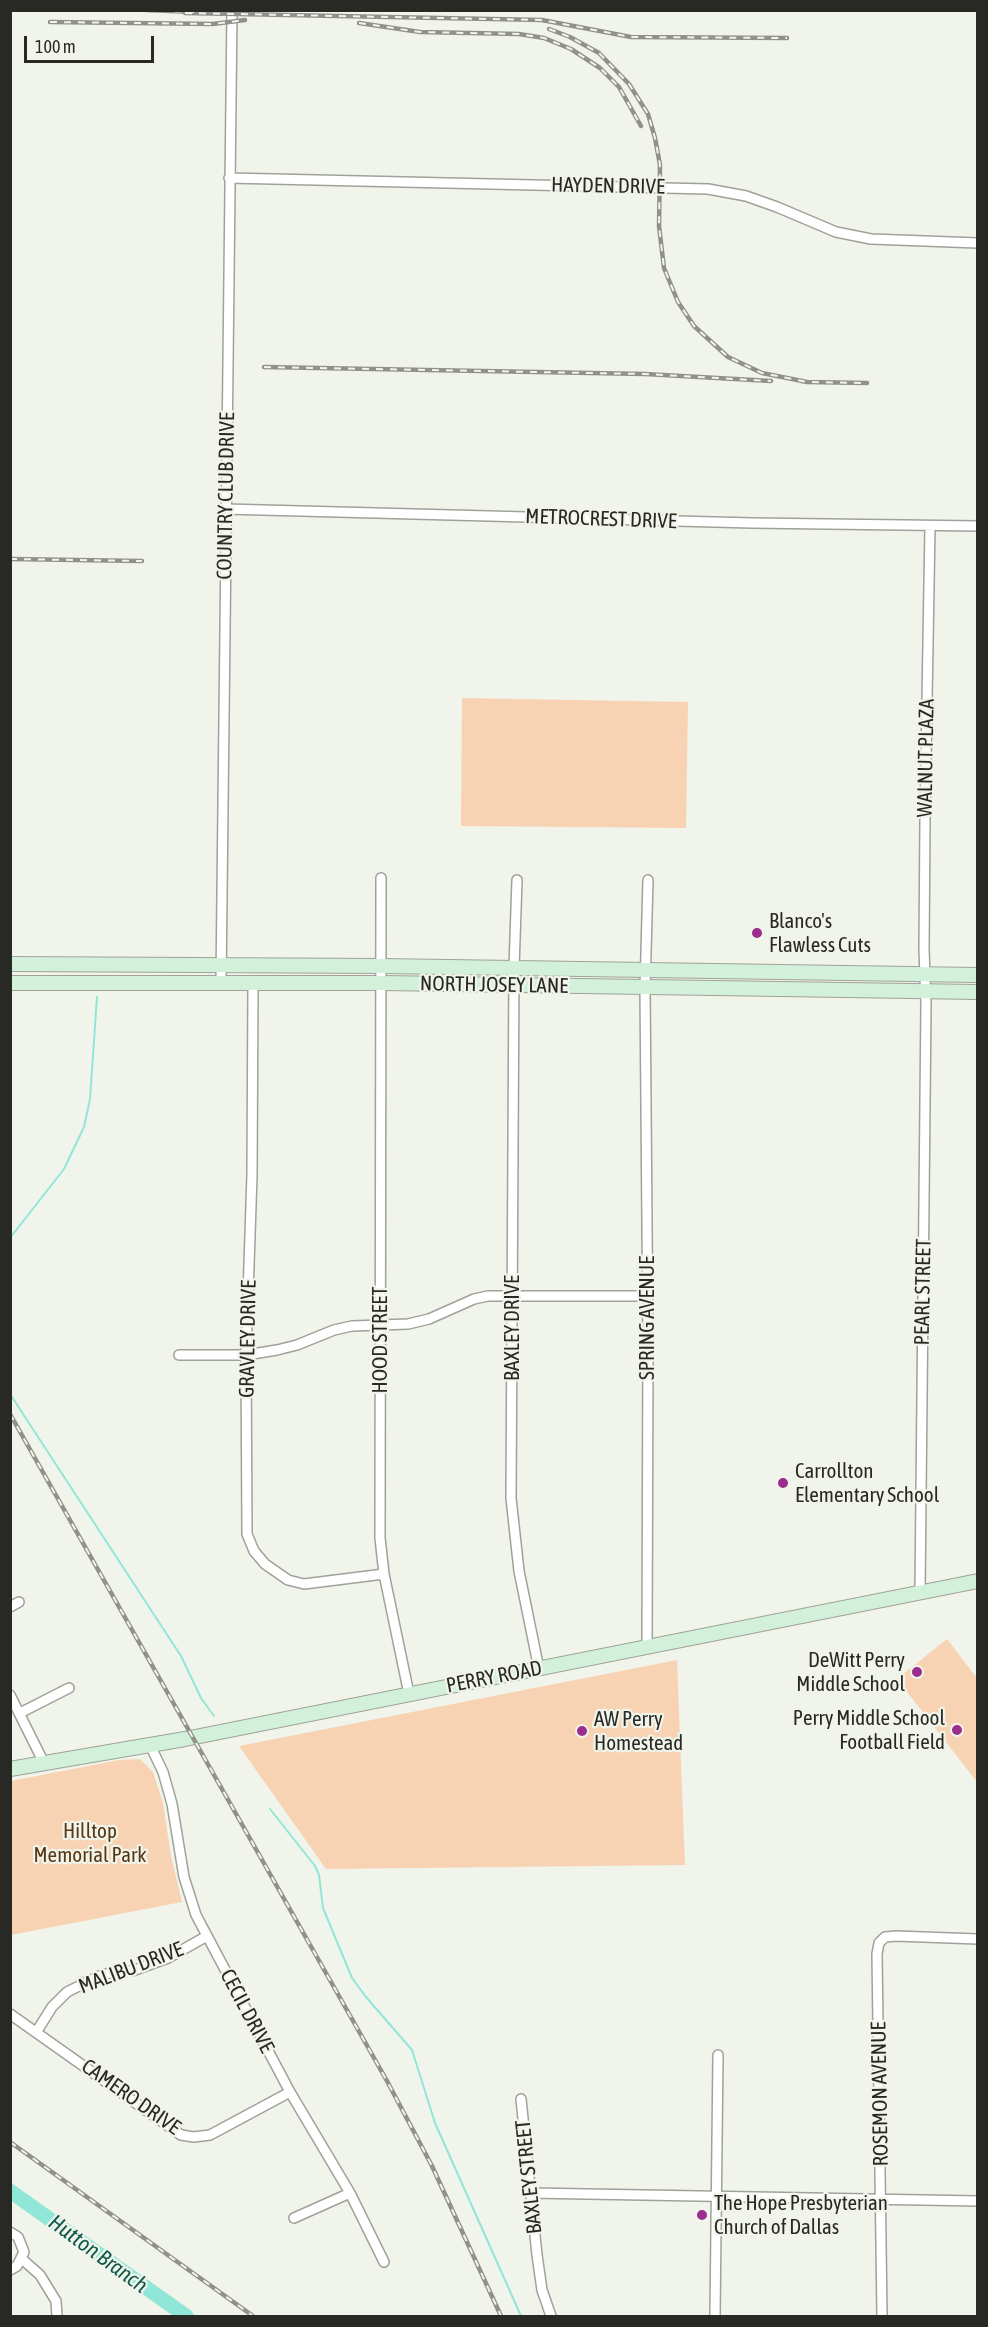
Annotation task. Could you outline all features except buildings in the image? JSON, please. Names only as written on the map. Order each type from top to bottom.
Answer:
[{"type":"main road","name":"NORTH JOSEY LANE","points":[[10,964],[382,966],[978,975]]},
{"type":"main road","name":"NORTH JOSEY LANE","points":[[10,983],[382,983],[978,992]]},
{"type":"main road","name":"PERRY ROAD","points":[[10,1769],[150,1745],[978,1581]]},
{"type":"street","name":"COUNTRY CLUB DRIVE","points":[[221,982],[232,10]]},
{"type":"street","name":"HAYDEN DRIVE","points":[[229,178],[708,189],[746,196],[836,232],[870,239],[978,243]]},
{"type":"street","name":"METROCREST DRIVE","points":[[225,509],[978,526]]},
{"type":"street","name":"WALNUT PLAZA","points":[[925,991],[930,526]]},
{"type":"street","name":"HOOD STREET","points":[[381,878],[380,1538],[384,1574],[409,1694]]},
{"type":"street","name":"BAXLEY DRIVE","points":[[517,880],[514,968],[511,1498],[519,1571],[539,1669]]},
{"type":"street","name":"SPRING AVENUE","points":[[647,1647],[645,969],[648,880]]},
{"type":"street","name":"GRAVLEY DRIVE","points":[[253,983],[252,1175],[246,1355],[247,1534],[254,1551],[275,1573],[288,1580],[304,1584],[384,1574]]},
{"type":"street","name":"PEARL STREET","points":[[920,1592],[925,991]]},
{"type":"street","points":[[179,1355],[246,1355],[297,1345],[334,1330],[352,1326],[408,1324],[429,1319],[474,1299],[488,1296],[647,1296]]},
{"type":"street","points":[[20,1713],[69,1688]]},
{"type":"street","points":[[10,1695],[44,1763]]},
{"type":"street","name":"CECIL DRIVE","points":[[150,1745],[163,1772],[172,1804],[189,1897],[207,1936],[290,2092],[350,2193],[384,2262]]},
{"type":"street","name":"MALIBU DRIVE","points":[[36,2031],[52,2007],[68,1992],[99,1976],[117,1971],[132,1971],[168,1958],[207,1936]]},
{"type":"street","name":"ROSEMON AVENUE","points":[[882,2316],[877,1954],[879,1943],[885,1937],[896,1936],[978,1939]]},
{"type":"street","name":"CAMERO DRIVE","points":[[10,2014],[181,2135],[194,2137],[210,2135],[290,2092]]},
{"type":"street","points":[[715,2316],[717,2055]]},
{"type":"street","name":"BAXLEY STREET","points":[[520,2099],[537,2255],[542,2290],[551,2316]]},
{"type":"street","points":[[294,2218],[350,2193]]},
{"type":"street","points":[[531,2193],[978,2201]]},
{"type":"street","points":[[10,2232],[23,2244],[22,2259],[10,2270]]},
{"type":"street","points":[[22,2259],[40,2275],[56,2301],[57,2316]]},
{"type":"green space","points":[[462,698],[688,702],[686,828],[461,826]]},
{"type":"green space","name":"Perry Middle School Football Field","points":[[947,1639],[977,1678],[977,1782],[897,1679]]},
{"type":"green space","points":[[677,1660],[685,1865],[326,1869],[239,1746]]},
{"type":"green space","name":"Hilltop Memorial Park","points":[[140,1759],[153,1772],[163,1803],[171,1856],[182,1902],[11,1935],[11,1781],[119,1760]]},
{"type":"waterway","points":[[10,1238],[64,1169],[84,1127],[90,1099],[97,997]]},
{"type":"waterway","points":[[10,1394],[181,1656],[201,1698],[214,1716]]},
{"type":"waterway","points":[[270,1809],[315,1866],[319,1875],[323,1908],[352,1978],[412,2050],[435,2123],[521,2316]]},
{"type":"waterway","name":"Hutton Branch","points":[[10,2191],[186,2316]]},
{"type":"railway","points":[[146,10],[194,12]]},
{"type":"railway","points":[[185,13],[542,20],[631,37],[787,38]]},
{"type":"railway","points":[[50,22],[213,24],[245,20]]},
{"type":"railway","points":[[359,23],[420,32],[519,34],[544,38],[571,49],[600,68],[619,87],[641,126]]},
{"type":"railway","points":[[549,29],[570,37],[599,53],[629,84],[648,114],[660,165],[659,226],[664,268],[678,302],[694,326],[728,357],[762,373],[807,382],[867,383]]},
{"type":"railway","points":[[264,367],[645,374],[771,381]]},
{"type":"railway","points":[[10,559],[142,561]]},
{"type":"railway","points":[[10,1414],[387,2081],[432,2166],[501,2316]]},
{"type":"railway","points":[[10,2142],[253,2316]]},
{"type":"place","name":"Blanco's Flawless Cuts","points":[[757,933]]},
{"type":"place","name":"Carrollton Elementary School","points":[[783,1483]]},
{"type":"place","name":"DeWitt Perry Middle School","points":[[917,1672]]},
{"type":"place","name":"Perry Middle School Football Field","points":[[957,1730]]},
{"type":"place","name":"AW Perry Homestead","points":[[582,1731]]},
{"type":"place","name":"The Hope Presbyterian Church of Dallas","points":[[702,2215]]}]
